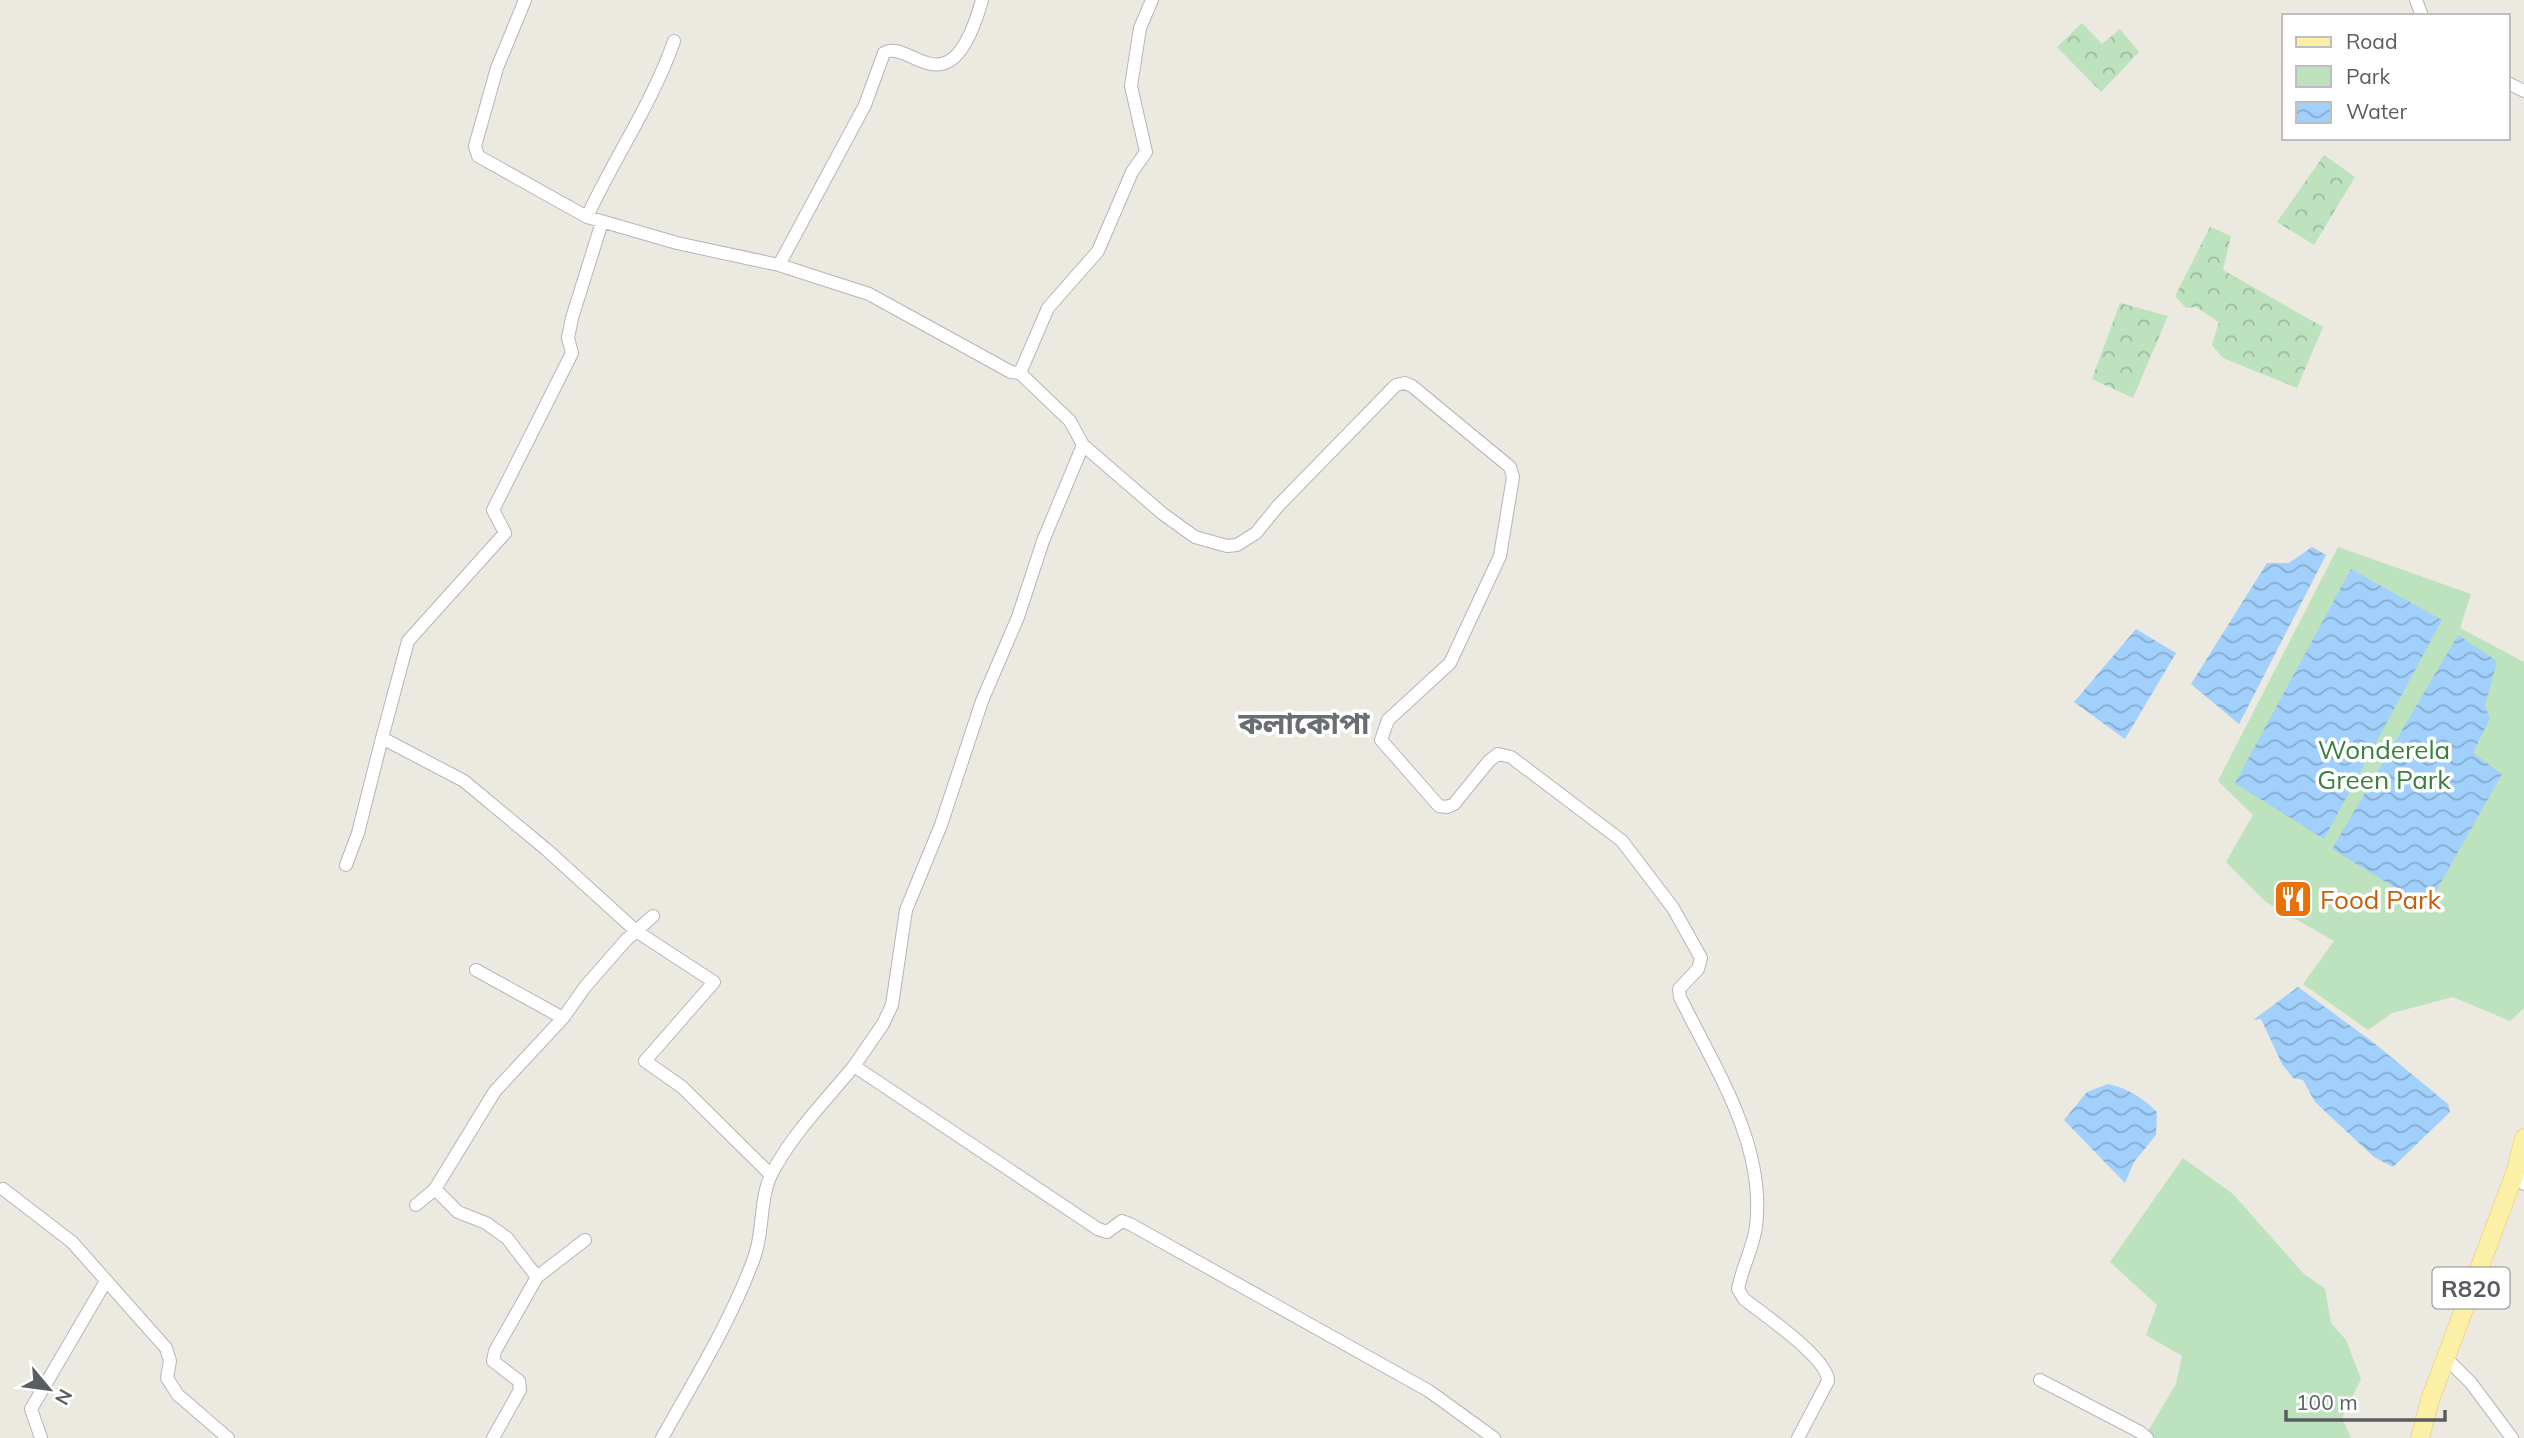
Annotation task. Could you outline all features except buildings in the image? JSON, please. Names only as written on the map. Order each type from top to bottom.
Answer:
[{"type":"main road","name":"R820","points":[[2420,1438],[2445,1357],[2520,1178],[2524,1138]]},
{"type":"street","points":[[525,0],[497,68],[475,146],[478,156],[587,217],[677,243],[779,265],[869,294],[1011,372],[1020,373],[1070,421],[1083,445],[1195,537],[1227,546],[1237,545],[1256,533],[1286,498],[1396,385],[1405,383],[1412,386],[1510,467],[1513,477],[1500,556],[1484,595],[1450,663],[1388,720],[1381,740],[1439,806],[1454,804],[1489,761],[1499,754],[1511,757],[1622,841],[1673,908],[1701,958],[1698,969],[1679,989],[1681,997],[1746,1134],[1757,1181],[1756,1229],[1738,1289],[1744,1300],[1818,1360],[1828,1374],[1828,1381],[1798,1438]]},
{"type":"street","points":[[779,265],[865,105],[884,53],[895,50],[929,66],[944,65],[957,55],[976,23],[982,0]]},
{"type":"street","points":[[1020,373],[1048,308],[1098,251],[1132,172],[1146,152],[1131,86],[1140,28],[1152,0]]},
{"type":"street","points":[[587,217],[613,161],[667,66],[674,41]]},
{"type":"street","points":[[346,865],[358,833],[408,641],[505,533],[492,510],[572,353],[568,338],[572,318],[602,222]]},
{"type":"street","points":[[662,1438],[735,1306],[756,1254],[763,1202],[771,1175],[796,1136],[854,1066],[883,1024],[892,1005],[906,911],[941,825],[982,701],[1018,617],[1043,541],[1083,445]]},
{"type":"street","points":[[382,738],[464,781],[547,850],[636,931],[714,982],[647,1056],[647,1064],[682,1087],[771,1175]]},
{"type":"street","points":[[416,1205],[435,1189],[495,1091],[563,1018],[585,987],[653,916]]},
{"type":"street","points":[[476,970],[563,1018]]},
{"type":"street","points":[[854,1066],[1098,1229],[1107,1232],[1122,1222],[1130,1224],[1429,1391],[1494,1438]]},
{"type":"street","points":[[3,1189],[72,1242],[166,1348],[170,1355],[166,1374],[169,1383],[228,1438]]},
{"type":"street","points":[[435,1189],[458,1212],[486,1223],[507,1238],[537,1277]]},
{"type":"street","points":[[493,1438],[520,1390],[519,1381],[493,1360],[495,1351],[537,1277],[585,1240]]},
{"type":"street","points":[[41,1438],[32,1409],[106,1281]]},
{"type":"street","points":[[2445,1357],[2471,1383],[2512,1438]]},
{"type":"street","points":[[2040,1380],[2147,1438]]},
{"type":"green space","points":[[2082,23],[2102,44],[2120,29],[2139,52],[2101,92],[2057,47]]},
{"type":"green space","points":[[2324,155],[2355,177],[2314,245],[2277,222]]},
{"type":"green space","points":[[2210,227],[2231,236],[2223,270],[2323,327],[2297,388],[2223,358],[2212,345],[2219,322],[2196,307],[2186,308],[2175,296]]},
{"type":"green space","points":[[2120,303],[2168,316],[2133,398],[2092,379]]},
{"type":"green space","name":"Wonderela Green Park","points":[[2338,547],[2471,594],[2460,628],[2524,662],[2524,1008],[2510,1021],[2453,997],[2392,1013],[2368,1030],[2303,984],[2334,941],[2266,902],[2226,862],[2253,815],[2218,781]]},
{"type":"green space","points":[[2183,1158],[2233,1194],[2303,1273],[2325,1289],[2331,1323],[2346,1340],[2361,1379],[2342,1418],[2351,1438],[2144,1438],[2176,1384],[2182,1356],[2146,1335],[2157,1305],[2110,1262]]},
{"type":"water","points":[[2312,547],[2326,555],[2239,724],[2191,684],[2267,563],[2289,563]]},
{"type":"water","points":[[2351,569],[2442,620],[2324,839],[2235,783]]},
{"type":"water","points":[[2136,629],[2176,653],[2125,739],[2074,702]]},
{"type":"water","points":[[2458,635],[2497,661],[2485,706],[2490,718],[2473,753],[2502,774],[2427,907],[2332,849]]},
{"type":"water","points":[[2298,987],[2374,1043],[2448,1104],[2450,1112],[2393,1167],[2374,1157],[2315,1102],[2303,1080],[2293,1078],[2282,1064],[2261,1019],[2253,1020]]},
{"type":"water","points":[[2108,1084],[2134,1094],[2157,1112],[2156,1135],[2134,1162],[2125,1183],[2064,1120],[2087,1092]]},
{"type":"place","name":"Food Park","points":[[2293,899]]},
{"type":"district","name":"কলাকোপা","points":[[1304,723]]}]
